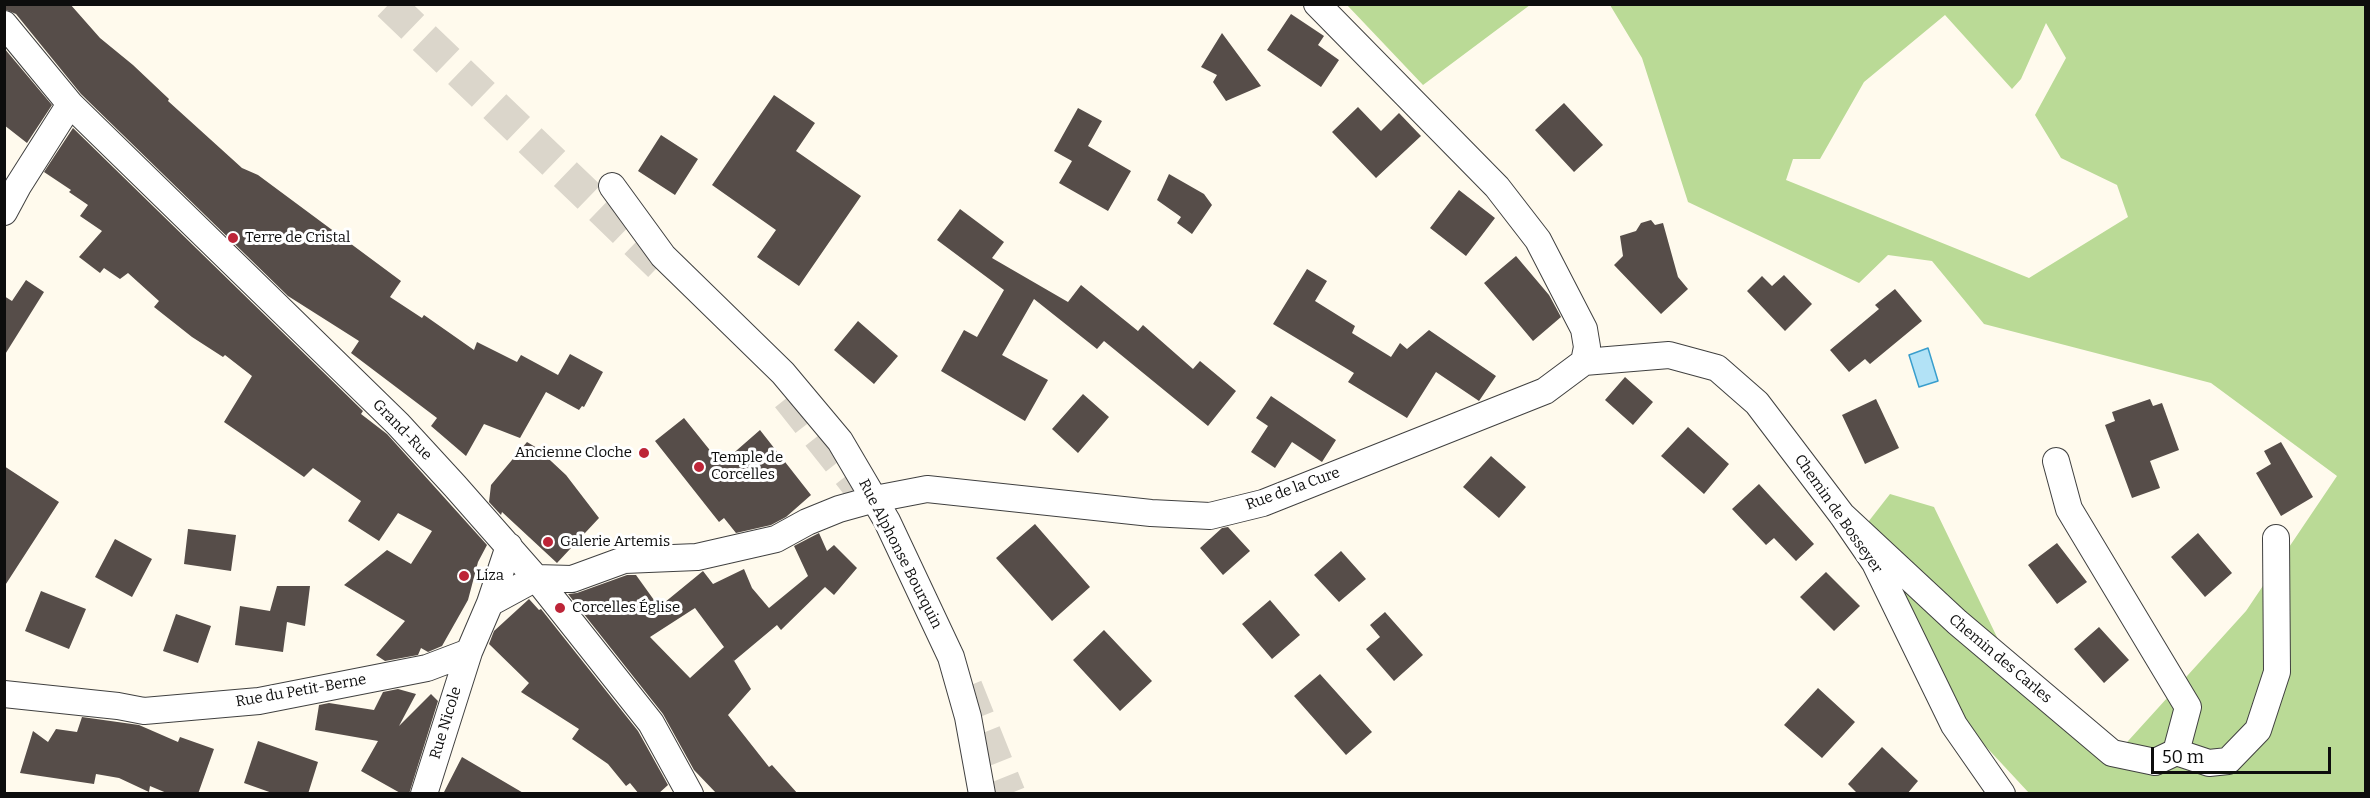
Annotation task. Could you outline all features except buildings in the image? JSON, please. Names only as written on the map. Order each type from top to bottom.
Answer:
[{"type":"street","points":[[1317,4],[1497,187],[1538,240],[1584,329],[1587,346],[1584,362]]},
{"type":"street","name":"Grand-Rue","points":[[4,24],[70,104],[398,424],[509,546],[651,723],[690,794]]},
{"type":"street","points":[[4,212],[11,183],[70,104]]},
{"type":"street","name":"Rue Alphonse Bourquin","points":[[612,186],[663,256],[783,373],[840,441],[875,499],[951,657],[968,717],[982,794]]},
{"type":"street","name":"Chemin de Bosseyer","points":[[1584,362],[1669,356],[1717,368],[1757,403],[1842,515],[1875,563],[1954,725],[2002,794]]},
{"type":"street","name":"Rue de la Cure","points":[[536,578],[572,579],[624,560],[697,556],[776,539],[807,522],[839,509],[927,489],[1151,513],[1210,516],[1263,503],[1545,392],[1584,362]]},
{"type":"street","points":[[2056,461],[2069,509],[2188,707],[2176,752],[2208,763],[2228,761],[2258,730],[2277,672],[2276,538]]},
{"type":"street","name":"Chemin des Carles","points":[[1842,515],[1957,622],[2112,753],[2155,762],[2176,752]]},
{"type":"street","points":[[469,652],[490,603],[509,546]]},
{"type":"street","points":[[490,603],[536,578]]},
{"type":"street","name":"Rue du Petit-Berne","points":[[4,694],[118,706],[144,711],[260,701],[427,668],[469,652]]},
{"type":"street","name":"Rue Nicole","points":[[424,794],[469,652]]},
{"type":"green space","points":[[1347,5],[1530,5],[1423,85]]},
{"type":"green space","points":[[1610,5],[2365,5],[2365,793],[2029,793],[1964,723],[1865,526],[1890,494],[1934,507],[2010,664],[2119,751],[2246,611],[2337,476],[2211,383],[1984,324],[1932,261],[1888,255],[1859,283],[1688,202],[1642,58]],"holes":[[[1945,15],[2012,89],[2021,79],[2046,23],[2066,58],[2035,115],[2061,158],[2117,185],[2128,217],[2029,278],[1786,180],[1793,159],[1820,159],[1864,82]]]},
{"type":"water","points":[[1928,348],[1938,381],[1919,387],[1909,355]]},
{"type":"tunnel","points":[[389,4],[671,276]]},
{"type":"tunnel","points":[[788,397],[860,488]]},
{"type":"tunnel","points":[[966,687],[1009,794]]},
{"type":"place","name":"Terre de Cristal","points":[[233,238]]},
{"type":"place","name":"Ancienne Cloche","points":[[644,453]]},
{"type":"place","name":"Temple de Corcelles","points":[[699,467]]},
{"type":"place","name":"Galerie Artemis","points":[[548,542]]},
{"type":"place","name":"Liza","points":[[464,576]]},
{"type":"place","name":"Corcelles Église","points":[[560,608]]}]
